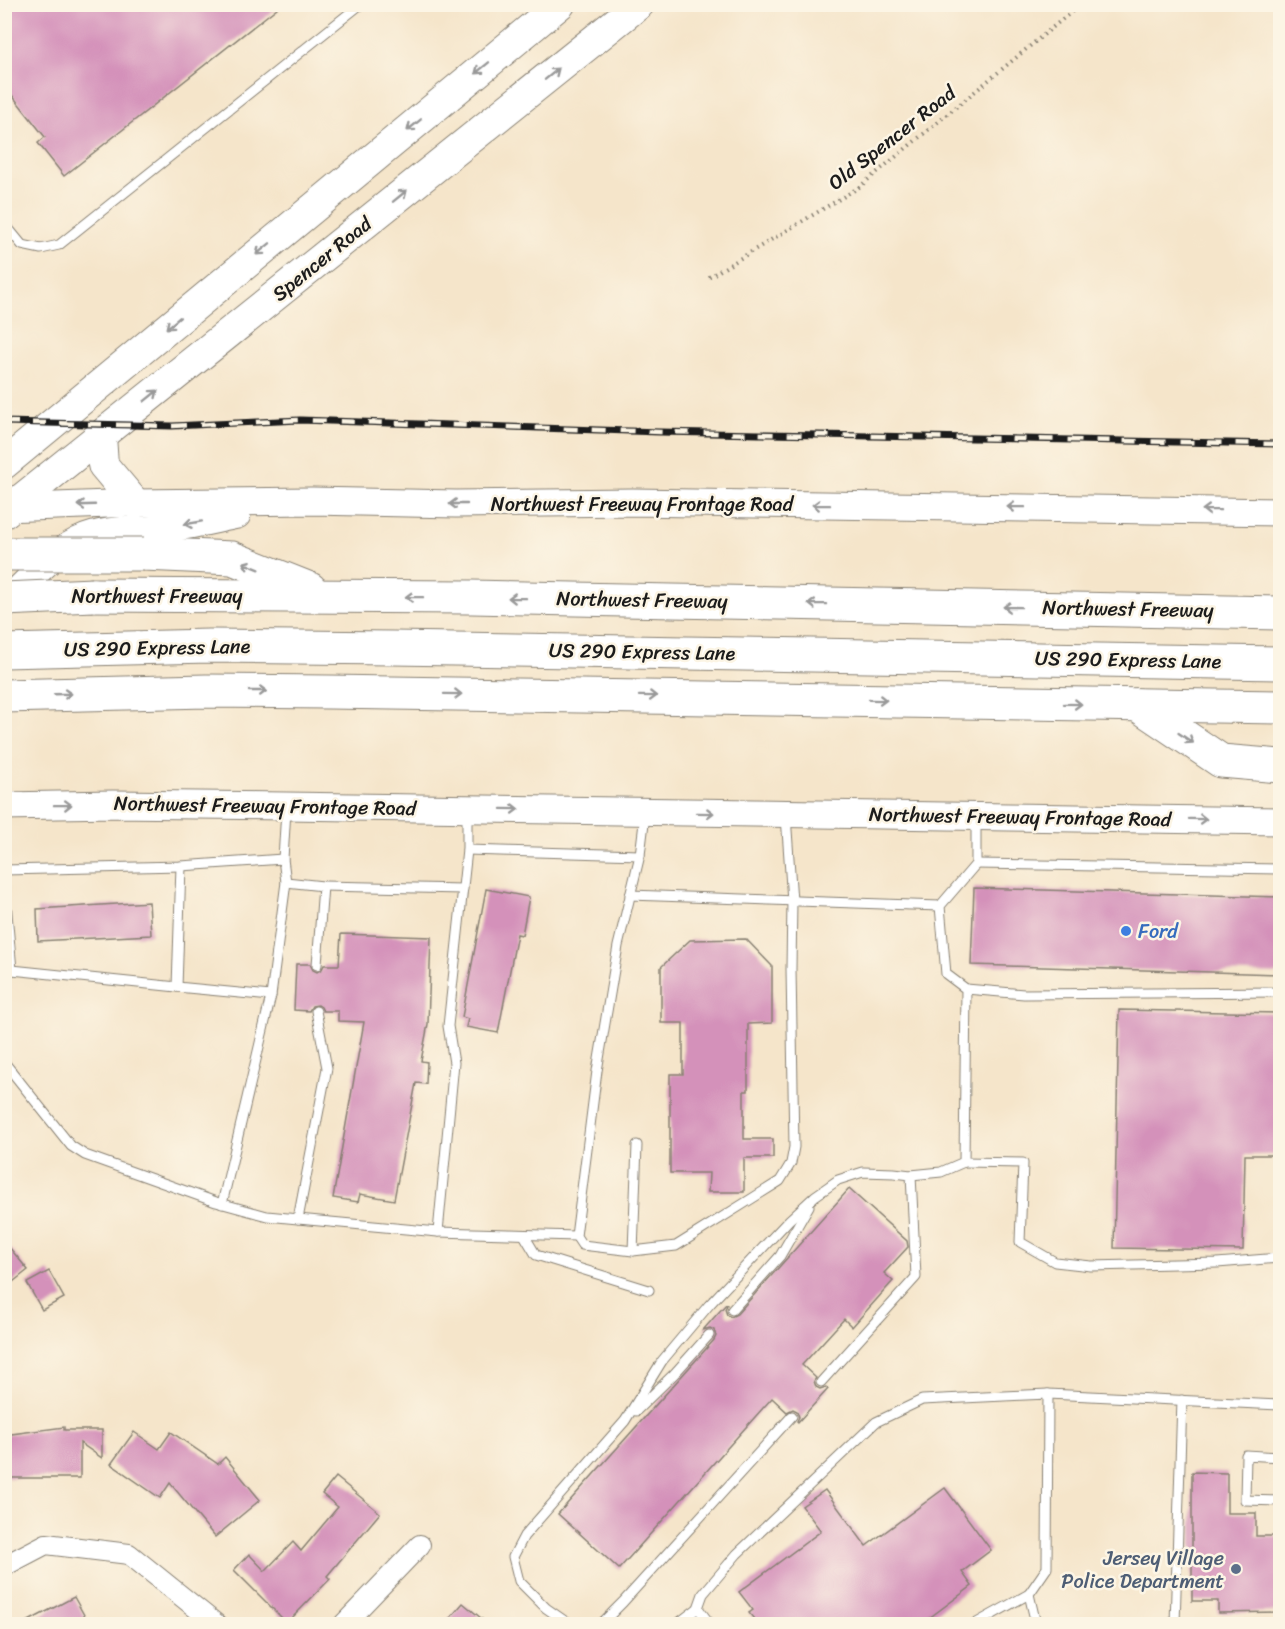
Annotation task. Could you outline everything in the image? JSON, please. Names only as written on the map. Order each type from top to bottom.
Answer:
[{"type":"highway","points":[[4,554],[144,554],[232,558],[325,596]]},
{"type":"highway","name":"Northwest Freeway","points":[[4,601],[93,595],[325,596],[1281,613]]},
{"type":"highway","name":"US 290 Express Lane","points":[[14,650],[209,646],[1281,663]]},
{"type":"highway","points":[[4,696],[284,691],[1281,707]]},
{"type":"highway","points":[[1138,705],[1221,761],[1281,766]]},
{"type":"main road","points":[[4,464],[560,4]]},
{"type":"main road","name":"Spencer Road","points":[[7,510],[639,4]]},
{"type":"main road","points":[[101,436],[103,465],[135,503]]},
{"type":"main road","points":[[4,601],[61,551],[80,540],[111,532],[162,529],[312,501]]},
{"type":"main road","name":"Northwest Freeway Frontage Road","points":[[7,510],[135,503],[312,501],[456,504],[633,502],[1281,512]]},
{"type":"main road","name":"Northwest Freeway Frontage Road","points":[[4,806],[112,804],[467,808],[1281,821]]},
{"type":"street","points":[[4,1566],[46,1544],[129,1554],[216,1624]]},
{"type":"street","points":[[344,1624],[420,1545]]},
{"type":"lane","points":[[4,223],[22,245],[41,249],[59,245],[361,4]]},
{"type":"lane","points":[[222,1204],[271,996],[286,882],[283,859],[286,806]]},
{"type":"lane","points":[[438,1232],[454,1063],[447,1026],[467,850],[467,808]]},
{"type":"lane","points":[[646,812],[640,855],[618,946],[597,1071],[576,1236],[582,1245],[633,1251],[676,1246],[780,1181],[791,1163],[794,1147],[792,901],[786,813]]},
{"type":"lane","points":[[976,817],[976,864],[940,906],[946,974],[966,988],[1024,994],[1281,992]]},
{"type":"lane","points":[[467,850],[640,855]]},
{"type":"lane","points":[[4,870],[181,866],[283,859]]},
{"type":"lane","points":[[976,864],[1281,869]]},
{"type":"lane","points":[[177,987],[181,866]]},
{"type":"lane","points":[[4,879],[8,971],[271,996]]},
{"type":"lane","points":[[286,882],[323,886],[463,889]]},
{"type":"lane","points":[[317,965],[323,886]]},
{"type":"lane","points":[[630,895],[940,906]]},
{"type":"lane","points":[[964,1162],[966,988]]},
{"type":"lane","points":[[298,1219],[327,1068],[316,1011]]},
{"type":"lane","points":[[4,1062],[71,1146],[85,1155],[222,1204],[267,1216],[438,1232],[576,1236]]},
{"type":"lane","points":[[633,1251],[637,1145]]},
{"type":"lane","points":[[625,1421],[662,1361],[717,1297],[789,1220],[815,1196],[838,1180],[863,1172],[911,1175],[941,1172],[964,1162],[1023,1163],[1020,1242],[1055,1262],[1090,1266],[1217,1263],[1281,1258]]},
{"type":"lane","points":[[821,1383],[916,1277],[911,1175]]},
{"type":"lane","points":[[732,1310],[780,1256],[815,1196]]},
{"type":"lane","points":[[524,1235],[536,1255],[649,1290]]},
{"type":"lane","points":[[569,1624],[546,1608],[519,1581],[513,1557],[524,1536],[625,1421],[674,1374],[709,1335]]},
{"type":"lane","points":[[975,1624],[1029,1594],[1047,1568],[1048,1394]]},
{"type":"lane","points":[[677,1624],[698,1608],[703,1594],[737,1554],[876,1422],[922,1400],[1048,1394],[1281,1405]]},
{"type":"lane","points":[[1175,1624],[1182,1400]]},
{"type":"lane","points":[[601,1624],[631,1594],[792,1416]]},
{"type":"lane","points":[[1281,1457],[1246,1455],[1245,1500],[1281,1501]]},
{"type":"lane","points":[[1029,1594],[1036,1624]]},
{"type":"lane","points":[[698,1608],[710,1624]]},
{"type":"path","name":"Old Spencer Road","points":[[709,276],[858,188],[1081,4]]},
{"type":"building","points":[[4,4],[282,4],[64,176],[38,143],[45,137],[4,85]]},
{"type":"building","name":"Ford","points":[[974,888],[1281,897],[1281,974],[971,965]]},
{"type":"building","points":[[486,889],[529,897],[522,935],[517,934],[498,1033],[466,1027],[468,1019],[462,1017]]},
{"type":"building","points":[[149,902],[151,935],[38,941],[37,909]]},
{"type":"building","points":[[341,934],[431,937],[428,1024],[421,1061],[427,1062],[426,1084],[416,1083],[394,1200],[360,1194],[358,1202],[333,1198],[364,1022],[338,1021],[338,1011],[323,1011],[318,1005],[312,1006],[309,1011],[294,1010],[296,964],[310,964],[317,972],[324,965],[339,965]]},
{"type":"building","points":[[746,939],[772,966],[772,1023],[748,1024],[748,1091],[744,1091],[744,1139],[773,1139],[773,1158],[744,1158],[744,1192],[708,1192],[709,1173],[670,1173],[670,1074],[683,1074],[683,1023],[661,1023],[661,967],[690,940]]},
{"type":"building","points":[[1119,1010],[1281,1013],[1281,1155],[1245,1155],[1243,1250],[1114,1248]]},
{"type":"building","points":[[849,1189],[907,1241],[908,1247],[884,1273],[893,1281],[852,1327],[844,1319],[802,1365],[816,1378],[814,1381],[816,1387],[828,1389],[798,1422],[797,1411],[793,1409],[787,1412],[772,1398],[619,1569],[558,1514],[714,1340],[716,1336],[714,1330],[710,1328],[703,1330],[726,1304],[727,1315],[731,1317],[737,1314]]},
{"type":"building","points":[[4,1241],[28,1270],[4,1289]]},
{"type":"building","points":[[49,1271],[64,1298],[42,1310],[27,1283]]},
{"type":"building","points":[[64,1427],[64,1430],[102,1430],[102,1458],[80,1443],[80,1478],[4,1478],[4,1435]]},
{"type":"building","points":[[134,1432],[159,1449],[171,1432],[218,1464],[225,1457],[260,1500],[215,1537],[170,1483],[160,1498],[111,1464]]},
{"type":"building","name":"Jersey Village Police Department","points":[[1192,1472],[1227,1473],[1227,1513],[1256,1513],[1256,1536],[1281,1536],[1281,1612],[1218,1613],[1218,1601],[1192,1601]]},
{"type":"building","points":[[336,1477],[380,1513],[327,1576],[330,1579],[287,1623],[234,1570],[249,1554],[265,1571],[293,1542],[301,1551],[338,1507],[322,1494]]},
{"type":"building","points":[[945,1488],[991,1550],[962,1572],[972,1586],[921,1624],[758,1624],[749,1613],[753,1610],[739,1592],[821,1531],[802,1506],[825,1490],[866,1546]]},
{"type":"building","points":[[74,1597],[89,1624],[23,1624]]},
{"type":"building","points":[[463,1603],[488,1624],[445,1624]]},
{"type":"railway","points":[[4,422],[172,426],[300,420],[660,432],[1280,444]]},
{"type":"place","name":"Ford","points":[[1126,931]]},
{"type":"place","name":"Jersey Village Police Department","points":[[1236,1569]]}]
